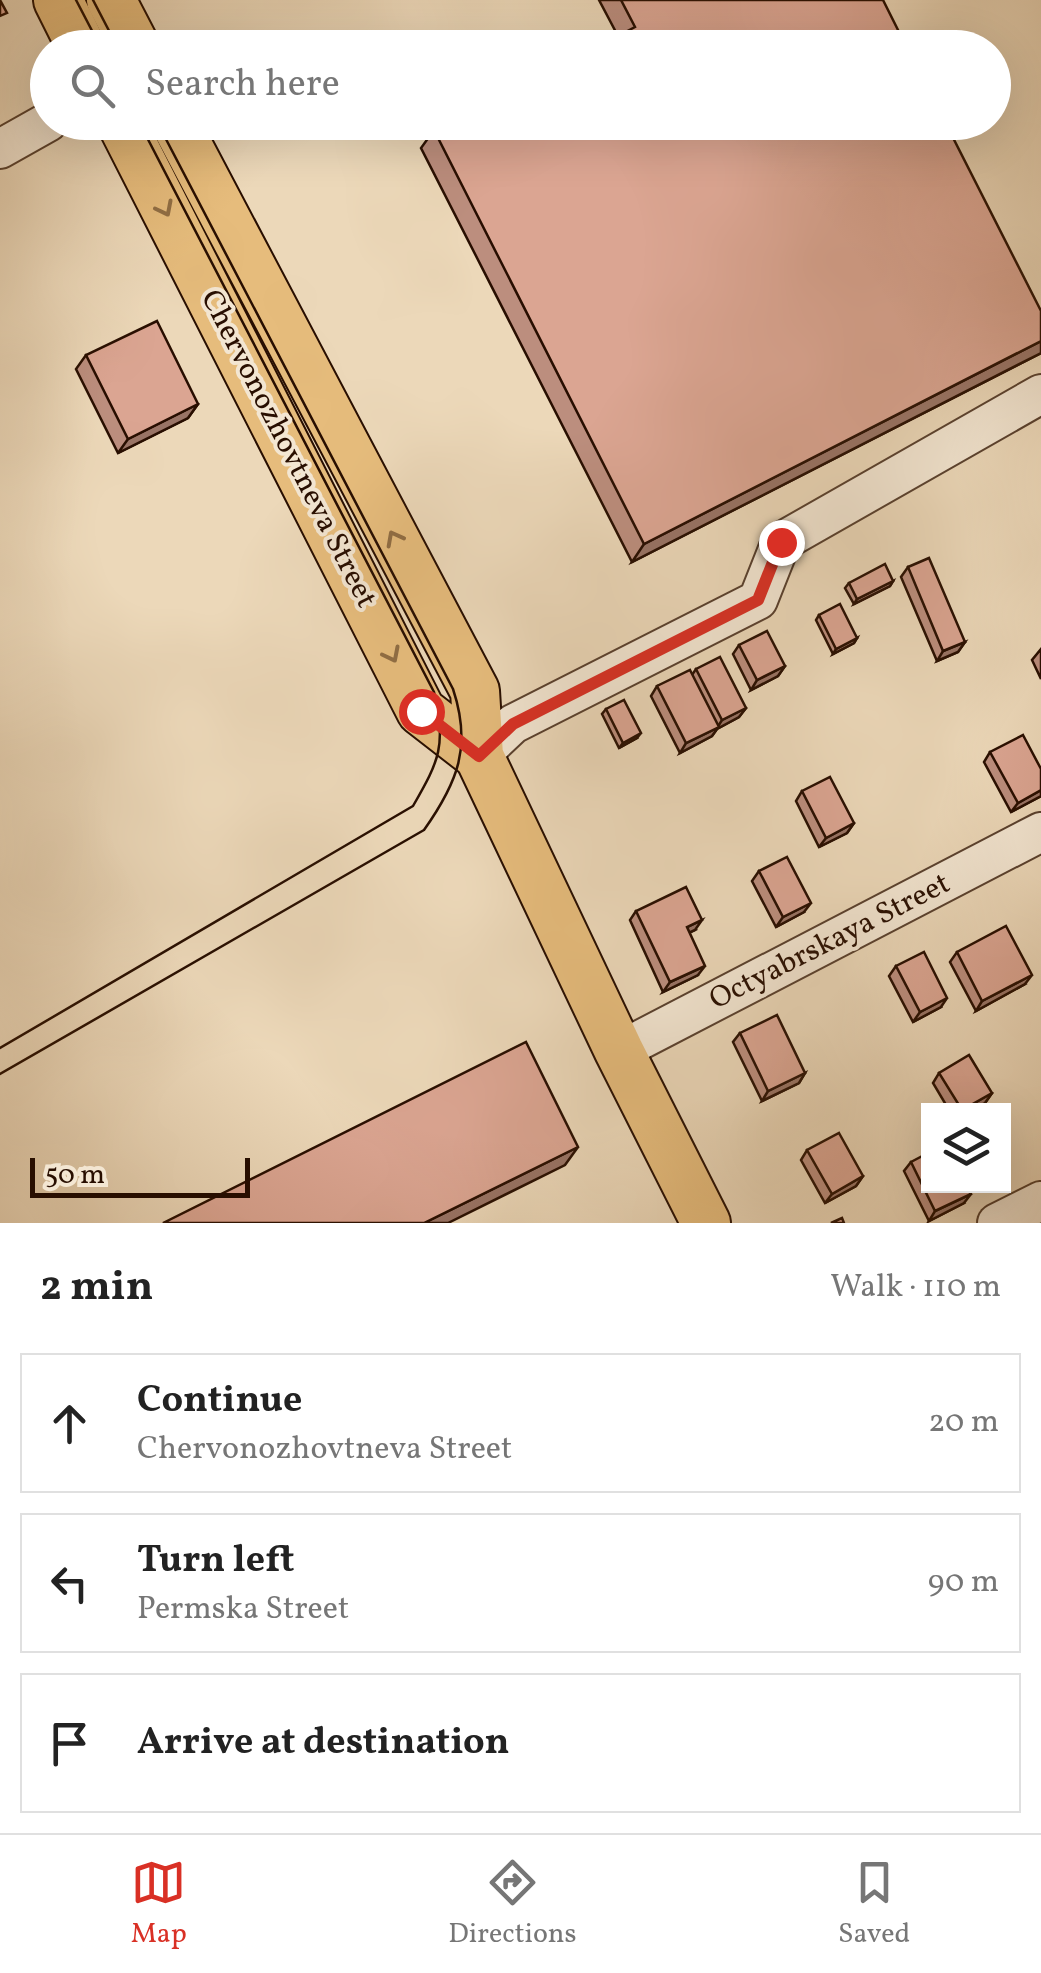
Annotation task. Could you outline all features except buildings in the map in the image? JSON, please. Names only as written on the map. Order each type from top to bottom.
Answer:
[{"type":"main road","points":[[58,0],[73,30]]},
{"type":"main road","points":[[110,0],[126,30]]},
{"type":"main road","name":"Chervonozhovtneva Street","points":[[130,140],[421,711],[479,756]]},
{"type":"main road","name":"Chervonozhovtneva Street","points":[[184,140],[475,691],[479,756],[618,1051],[706,1223]]},
{"type":"street","points":[[0,149],[30,132]]},
{"type":"street","points":[[479,756],[513,724],[758,600],[781,542],[1041,394]]},
{"type":"street","name":"Octyabrskaya Street","points":[[618,1051],[1041,832]]},
{"type":"street","points":[[997,1223],[1041,1201]]},
{"type":"tram line","points":[[76,0],[92,30]]},
{"type":"tram line","points":[[93,0],[109,30]]},
{"type":"tram line","points":[[0,1048],[413,806],[438,752],[440,726],[434,692],[148,140]]},
{"type":"tram line","points":[[0,1074],[424,830],[446,796],[458,763],[461,728],[453,689],[166,140]]},
{"type":"route","points":[[421,711],[479,756],[513,724],[758,600],[781,542]]}]
